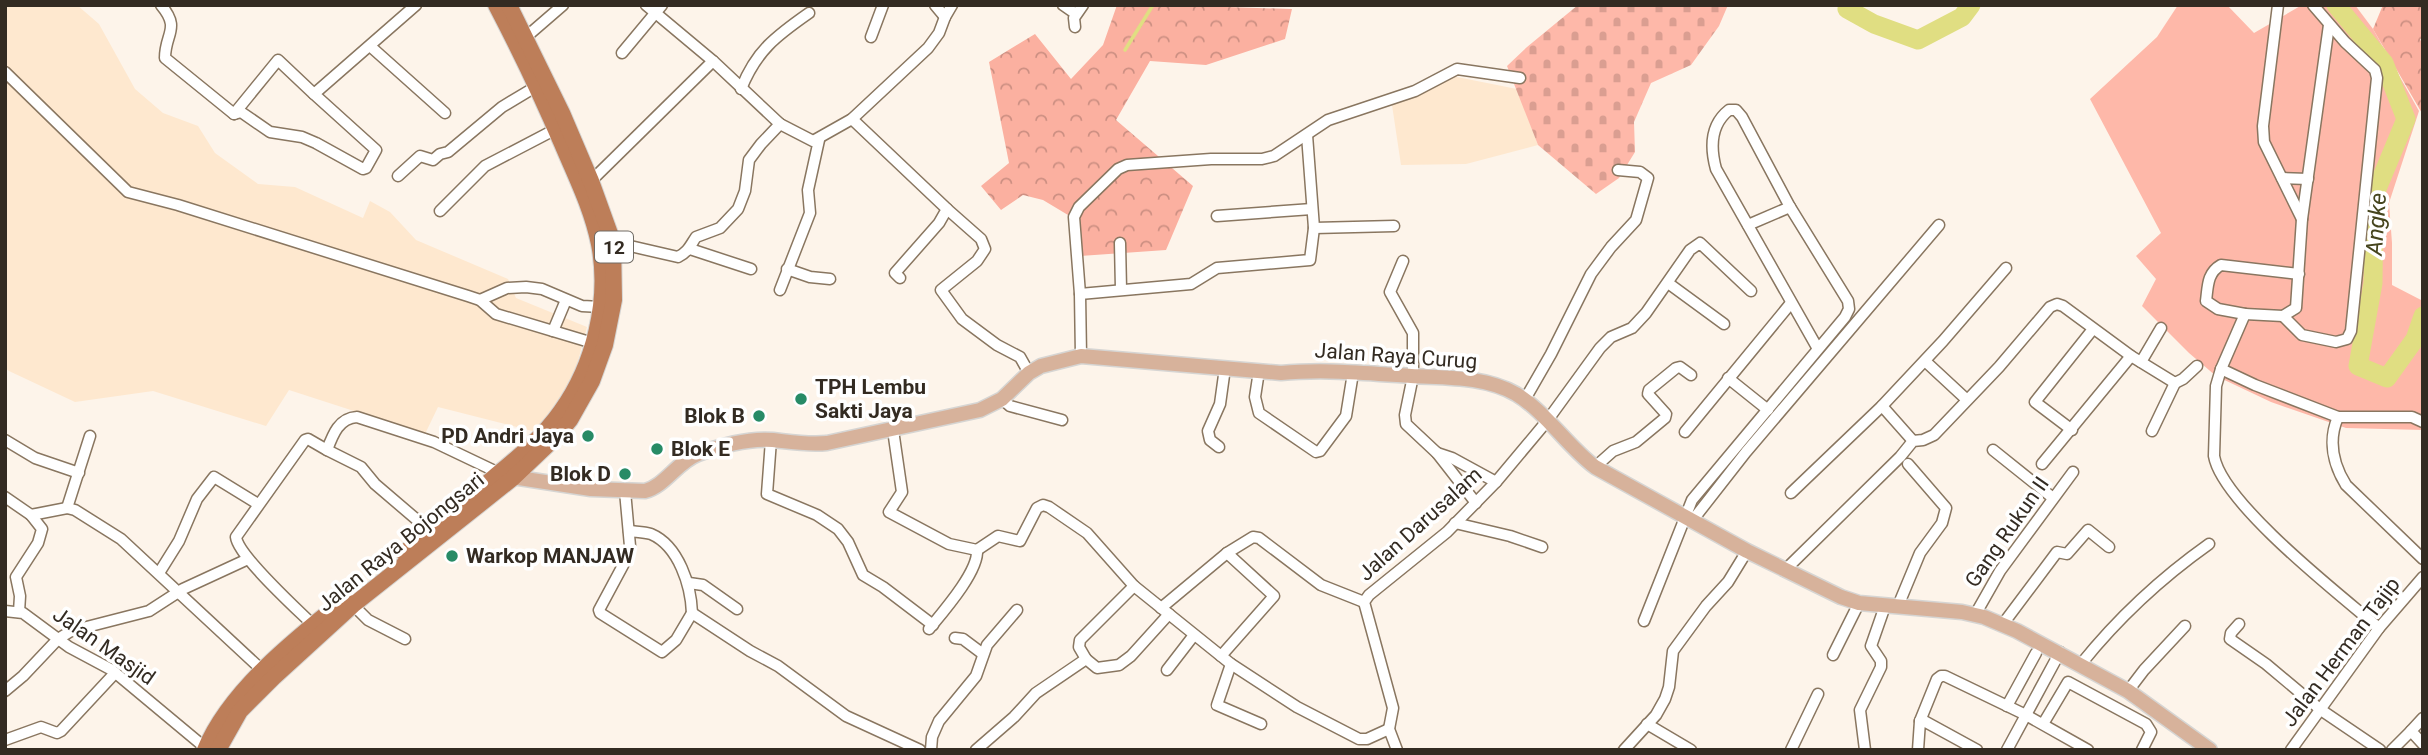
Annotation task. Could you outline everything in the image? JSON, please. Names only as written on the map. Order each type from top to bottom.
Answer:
[{"type":"highway","name":"Jalan Raya Bojongsari","points":[[209,749],[240,711],[274,677],[354,605],[440,538],[506,476],[562,411],[580,377],[593,342],[601,307],[602,270],[596,233],[581,188],[556,129],[496,5]]},
{"type":"highway","name":"Jalan Raya Bojongsari","points":[[209,749],[231,704],[246,687],[313,625],[430,531],[556,436],[570,420],[592,381],[606,345],[614,300],[613,242],[592,181],[509,5]]},
{"type":"main road","name":"Jalan Raya Curug","points":[[506,476],[625,491],[653,488],[680,464],[695,455],[729,445],[771,440],[815,444],[980,410],[1002,399],[1029,373],[1051,362],[1081,356],[1259,371],[1353,373],[1477,381],[1497,385],[1524,401],[1595,467],[1784,571],[1859,603],[1942,609],[2003,624],[2060,652],[2128,691],[2210,750]]},
{"type":"street","points":[[161,5],[171,18],[172,32],[165,58],[233,114]]},
{"type":"street","points":[[314,94],[416,5]]},
{"type":"street","points":[[526,37],[564,5]]},
{"type":"street","points":[[871,37],[883,5]]},
{"type":"street","points":[[935,5],[945,17]]},
{"type":"street","points":[[622,53],[654,8],[780,124],[807,139],[819,140],[852,119],[935,40],[952,5]]},
{"type":"street","points":[[1063,5],[1079,10],[1075,27]]},
{"type":"street","points":[[2278,5],[2263,126],[2264,142],[2302,219]]},
{"type":"street","points":[[2284,316],[2302,335],[2336,342],[2347,339],[2351,331],[2378,78],[2375,70],[2329,25],[2313,5]]},
{"type":"street","points":[[741,89],[755,59],[767,45],[809,13]]},
{"type":"street","points":[[2299,274],[2221,265],[2209,275],[2206,301],[2218,309],[2245,313],[2284,316],[2295,308],[2299,274],[2302,219],[2329,25]]},
{"type":"street","points":[[370,46],[445,113]]},
{"type":"street","points":[[278,60],[377,153],[366,168],[358,167],[302,137],[270,132],[242,111],[233,114],[278,60]]},
{"type":"street","points":[[592,181],[713,61]]},
{"type":"street","points":[[1081,356],[1076,212],[1118,169],[1137,163],[1262,159],[1274,156],[1334,118],[1415,92],[1457,69],[1520,78]]},
{"type":"street","points":[[5,72],[128,192],[178,205],[480,300],[496,314],[593,342]]},
{"type":"street","points":[[398,176],[420,156],[433,160],[448,152],[502,107],[537,86]]},
{"type":"street","points":[[1644,621],[1688,519],[1692,500],[1845,317],[1849,309],[1848,301],[1790,207],[1742,117],[1736,110],[1730,110],[1718,122],[1712,137],[1716,169],[1818,349]]},
{"type":"street","points":[[852,119],[981,239],[985,249],[977,261],[941,290],[962,319],[1020,358],[1029,373]]},
{"type":"street","points":[[613,242],[678,257],[690,249],[696,237],[720,228],[738,209],[745,191],[749,160],[780,124]]},
{"type":"street","points":[[440,211],[485,166],[556,129]]},
{"type":"street","points":[[1080,294],[1191,284],[1217,268],[1310,260],[1314,228],[1307,135]]},
{"type":"street","points":[[780,290],[810,214],[808,190],[819,140]]},
{"type":"street","points":[[1524,401],[1591,274],[1636,220],[1648,178],[1640,172],[1618,170]]},
{"type":"street","points":[[2282,178],[2308,178]]},
{"type":"street","points":[[1748,225],[1790,207]]},
{"type":"street","points":[[900,278],[895,273],[947,209]]},
{"type":"street","points":[[1217,216],[1312,209]]},
{"type":"street","points":[[1688,519],[1939,225]]},
{"type":"street","points":[[1314,228],[1394,226]]},
{"type":"street","points":[[1120,243],[1121,289]]},
{"type":"street","name":"Jalan Darusalam","points":[[1396,750],[1389,729],[1393,708],[1364,602],[1369,595],[1455,523],[1496,482],[1547,421],[1600,348],[1611,337],[1632,328],[1646,313],[1690,250],[1700,243],[1751,291]]},
{"type":"street","points":[[690,249],[751,269]]},
{"type":"street","points":[[1403,261],[1390,292],[1413,333],[1413,376],[1405,415],[1406,424],[1437,453],[1476,503]]},
{"type":"street","points":[[1791,493],[1925,361],[2006,268]]},
{"type":"street","points":[[787,269],[810,277],[830,279]]},
{"type":"street","points":[[1668,283],[1724,324]]},
{"type":"street","points":[[480,300],[507,288],[526,286],[542,289],[582,306],[601,307]]},
{"type":"street","points":[[553,331],[566,300]]},
{"type":"street","points":[[1685,432],[1791,303]]},
{"type":"street","points":[[1784,571],[1913,441],[1929,438],[1999,367],[2050,307],[2057,304],[2063,306],[2136,359],[2175,383]]},
{"type":"street","points":[[2245,313],[2216,386],[2216,467],[2262,526],[2379,628]]},
{"type":"street","points":[[2072,430],[2035,402],[2093,328]]},
{"type":"street","points":[[2042,464],[2161,328]]},
{"type":"street","points":[[1925,361],[1966,399]]},
{"type":"street","points":[[2152,431],[2175,383],[2197,366]]},
{"type":"street","points":[[1595,467],[1613,450],[1636,442],[1665,418],[1666,414],[1648,394],[1649,390],[1676,368],[1680,367],[1691,375]]},
{"type":"street","points":[[1219,447],[1210,440],[1208,431],[1220,404],[1225,368]]},
{"type":"street","points":[[2221,369],[2255,385],[2338,416],[2412,416],[2423,422]]},
{"type":"street","points":[[1259,371],[1255,397],[1259,414],[1316,452],[1320,451],[1346,416],[1353,373]]},
{"type":"street","points":[[1728,378],[1768,410]]},
{"type":"street","points":[[1002,399],[1010,405],[1062,420]]},
{"type":"street","points":[[1882,406],[1913,441]]},
{"type":"street","points":[[2338,416],[2331,437],[2339,474],[2346,485],[2423,559]]},
{"type":"street","points":[[327,450],[340,424],[345,419],[357,417],[434,442],[506,476]]},
{"type":"street","points":[[892,430],[903,484],[899,500],[890,512],[949,544],[977,550],[998,536],[1020,541],[1037,508],[1042,505],[1056,511],[1087,533],[1134,586],[1231,664],[1297,707],[1359,739],[1367,739],[1389,729]]},
{"type":"street","points":[[67,508],[90,436]]},
{"type":"street","points":[[313,625],[248,559],[237,545],[236,537],[304,440],[308,439],[361,467],[375,484],[430,531]]},
{"type":"street","points":[[5,440],[35,458],[79,473]]},
{"type":"street","points":[[771,440],[767,494],[817,515],[838,529],[848,542],[863,575],[883,587],[931,627],[976,562],[977,550]]},
{"type":"street","points":[[1993,450],[2053,498]]},
{"type":"street","points":[[1437,453],[1452,458],[1496,482]]},
{"type":"street","points":[[1865,750],[1860,710],[1881,667],[1881,661],[1871,646],[1920,553],[1942,523],[1946,508],[1908,464]]},
{"type":"street","name":"Gang Rukun II","points":[[1975,615],[2000,571],[2073,472]]},
{"type":"street","points":[[159,573],[179,541],[197,499],[214,477],[258,504]]},
{"type":"street","points":[[625,491],[629,531],[628,556],[599,610],[662,652],[676,640],[691,613],[689,583],[661,540],[647,533],[629,531]]},
{"type":"street","points":[[5,497],[31,515],[42,529],[42,535],[16,577],[20,596],[19,612]]},
{"type":"street","points":[[31,515],[67,508],[75,510],[121,539],[263,671]]},
{"type":"street","points":[[1455,523],[1542,547]]},
{"type":"street","points":[[2003,624],[2057,552],[2067,555],[2088,530],[2109,547]]},
{"type":"street","points":[[1134,586],[1080,640],[1079,647],[1086,659],[1097,668],[1119,665],[1131,656],[1165,611],[1227,553],[1250,538],[1259,538],[1321,585],[1364,602]]},
{"type":"street","points":[[2081,664],[2156,584],[2209,544]]},
{"type":"street","points":[[1624,750],[1656,715],[1665,699],[1673,652],[1706,606],[1728,582],[1747,551]]},
{"type":"street","points":[[1221,656],[1274,596],[1227,553]]},
{"type":"street","points":[[5,691],[58,639],[82,627],[149,611],[178,592],[248,559]]},
{"type":"street","name":"Jalan Herman Tajip","points":[[2291,750],[2379,628],[2423,577]]},
{"type":"street","points":[[689,583],[704,585],[737,609]]},
{"type":"street","points":[[1833,654],[1859,603]]},
{"type":"street","points":[[354,605],[368,620],[405,639]]},
{"type":"street","points":[[931,750],[935,728],[976,676],[983,653],[993,636],[1017,610]]},
{"type":"street","name":"Jalan Masjid","points":[[5,611],[19,612],[115,673],[209,749]]},
{"type":"street","points":[[691,613],[788,672],[846,716],[920,750]]},
{"type":"street","points":[[2239,624],[2231,632],[2230,639],[2266,664],[2321,710],[2381,750]]},
{"type":"street","points":[[2128,691],[2185,626]]},
{"type":"street","points":[[1167,670],[1194,635]]},
{"type":"street","points":[[955,638],[962,639],[983,653]]},
{"type":"street","points":[[2007,750],[2060,652]]},
{"type":"street","points":[[2007,706],[2036,653]]},
{"type":"street","points":[[976,750],[1014,718],[1036,693],[1086,659]]},
{"type":"street","points":[[1231,664],[1217,705],[1261,724]]},
{"type":"street","points":[[5,740],[41,727],[57,733],[61,731],[115,673]]},
{"type":"street","points":[[1918,750],[1920,721],[1937,679],[1941,676],[2026,715],[2088,750]]},
{"type":"street","points":[[2043,724],[2067,682],[2146,724],[2151,732],[2142,750]]},
{"type":"street","points":[[1791,750],[1818,694]]},
{"type":"street","points":[[2392,750],[2423,718]]},
{"type":"street","points":[[1920,721],[1929,723],[1977,750]]},
{"type":"street","points":[[1647,724],[1691,750]]},
{"type":"street","points":[[2411,731],[2423,744]]},
{"type":"shaded area","points":[[5,5],[77,5],[99,24],[135,89],[163,113],[198,126],[215,153],[258,184],[295,187],[363,218],[370,201],[390,212],[416,240],[508,279],[516,298],[587,327],[561,406],[540,433],[438,407],[425,434],[289,390],[266,426],[153,391],[75,402],[9,371],[5,368]]},
{"type":"shaded area","points":[[1452,76],[1517,89],[1538,145],[1466,164],[1401,165],[1392,105]]},
{"type":"green space","points":[[1117,5],[1227,5],[1292,9],[1285,39],[1206,65],[1150,61],[1116,120],[1193,186],[1166,250],[1080,256],[1073,218],[1043,200],[1023,195],[1001,210],[981,186],[1009,163],[989,62],[1035,34],[1071,79],[1103,45]]},
{"type":"green space","points":[[1578,5],[1728,5],[1719,26],[1691,65],[1651,83],[1634,122],[1635,152],[1619,178],[1596,194],[1538,145],[1507,66]]},
{"type":"green space","points":[[2178,5],[2227,5],[2254,33],[2302,5],[2355,5],[2373,29],[2419,111],[2389,203],[2392,285],[2423,301],[2423,430],[2346,428],[2271,402],[2216,376],[2142,306],[2156,279],[2136,256],[2161,233],[2090,99],[2157,37]]},
{"type":"green space","points":[[2383,5],[2423,5],[2423,35],[2420,40],[2423,42],[2423,115],[2373,29]]},
{"type":"waterway","points":[[1125,50],[1153,5]]},
{"type":"waterway","name":"Angke","points":[[1849,5],[1847,9],[1874,24],[1918,40],[1962,17],[1971,5]]},
{"type":"waterway","name":"Angke","points":[[2336,5],[2384,63],[2406,119],[2374,196],[2373,283],[2358,366],[2387,378],[2415,339],[2423,316]]},
{"type":"place","name":"TPH Lembu Sakti Jaya","points":[[801,399]]},
{"type":"place","name":"Blok B","points":[[759,416]]},
{"type":"place","name":"PD Andri Jaya","points":[[588,436]]},
{"type":"place","name":"Blok E","points":[[657,449]]},
{"type":"place","name":"Blok D","points":[[625,474]]},
{"type":"place","name":"Warkop MANJAW","points":[[452,556]]}]
